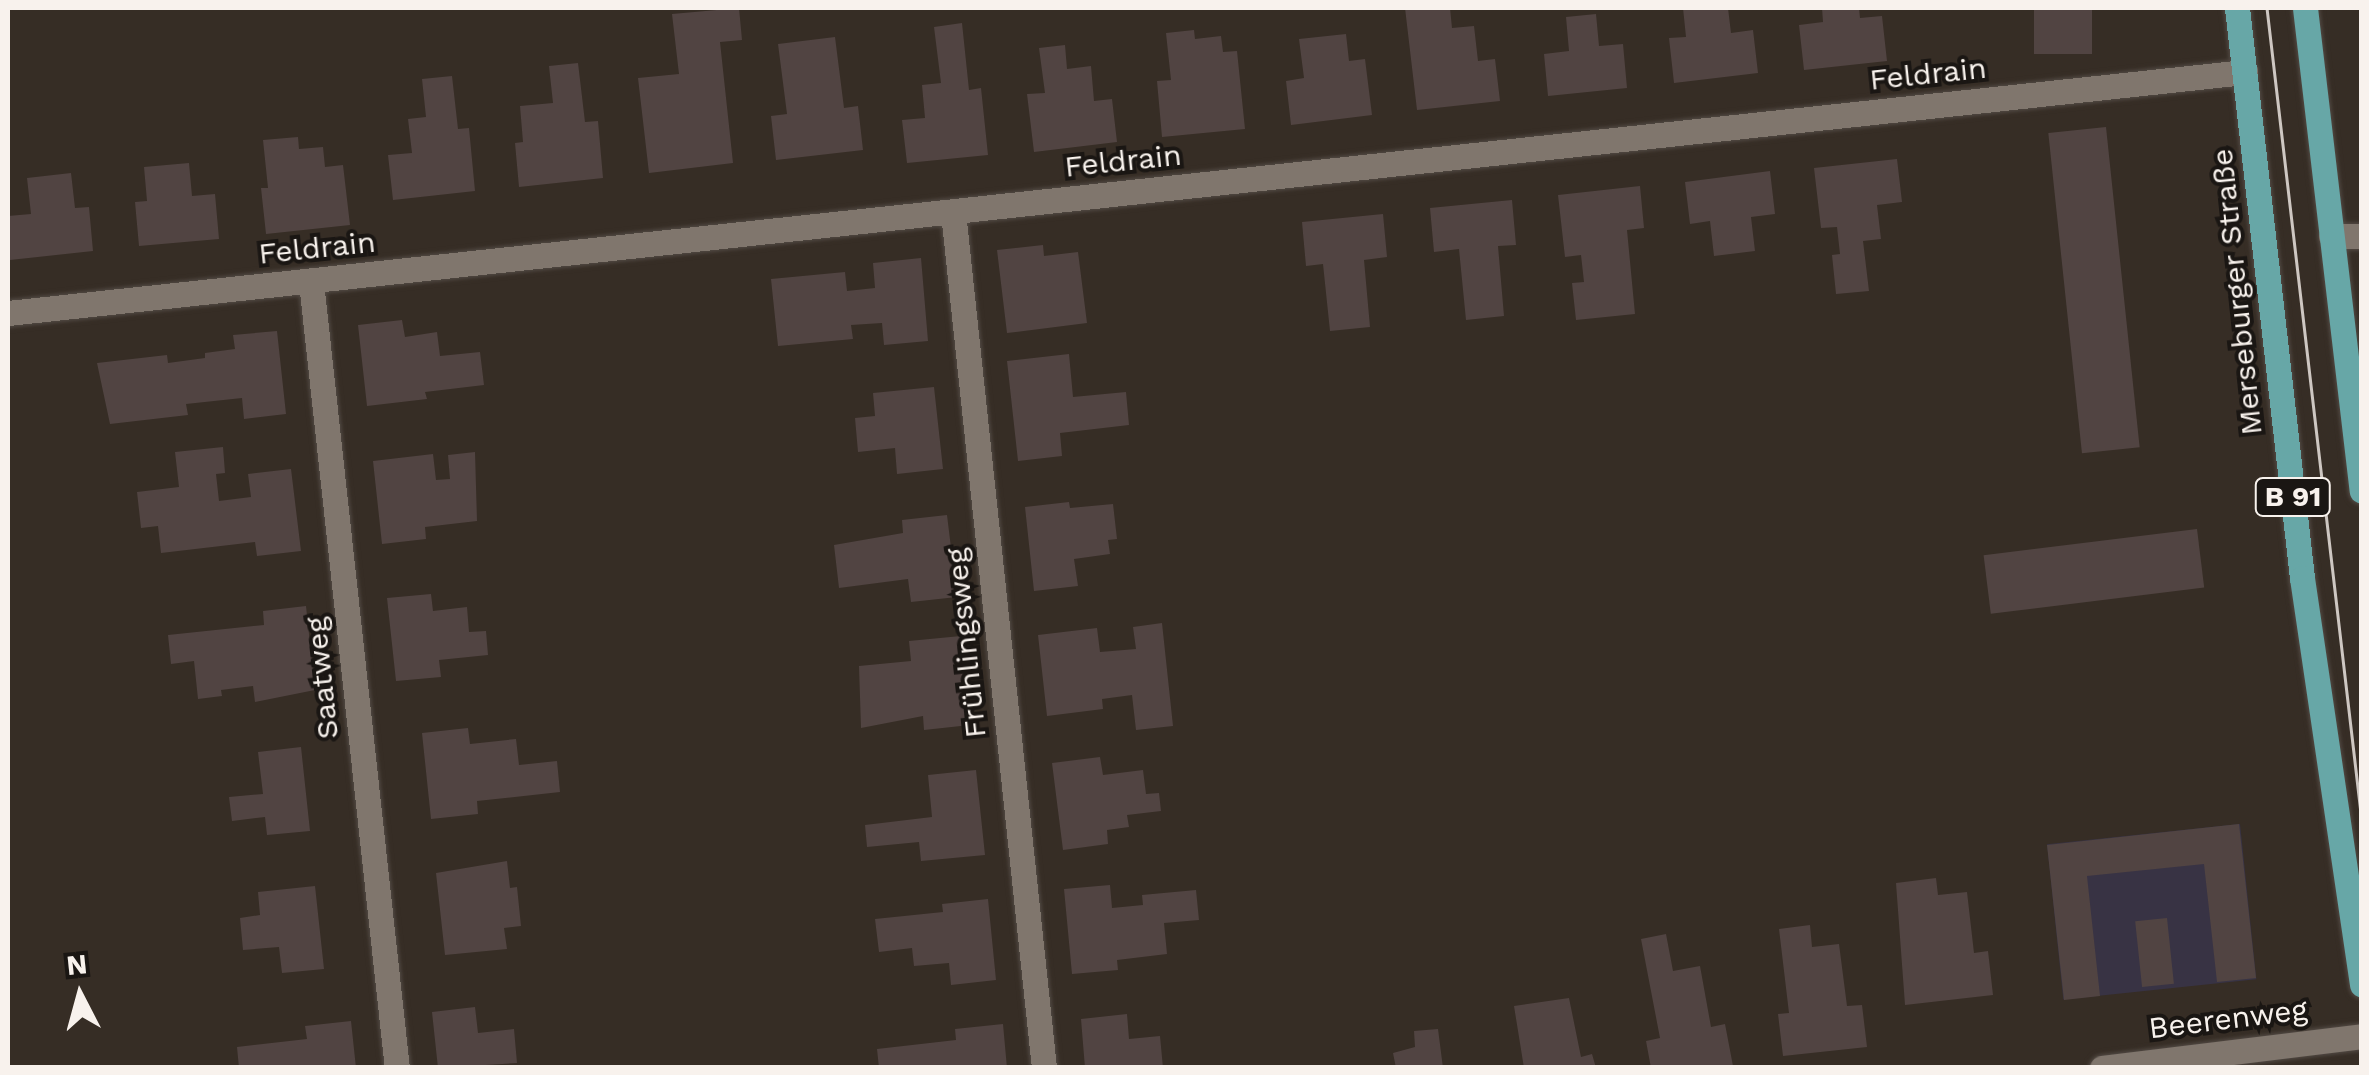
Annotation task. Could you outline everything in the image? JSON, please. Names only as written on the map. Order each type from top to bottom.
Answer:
[{"type":"main road","name":"Merseburger Straße","points":[[2237,8],[2302,578],[2362,985]]},
{"type":"main road","name":"B 91","points":[[2305,8],[2362,491]]},
{"type":"street","name":"Feldrain","points":[[8,313],[2244,72]]},
{"type":"street","name":"Frühlingsweg","points":[[953,212],[1044,1068]]},
{"type":"street","points":[[2331,236],[2362,236]]},
{"type":"street","name":"Saatweg","points":[[311,282],[397,1068]]},
{"type":"street","name":"Beerenweg","points":[[2102,1068],[2362,1036]]},
{"type":"shaded area","points":[[2240,824],[2256,979],[2063,999],[2047,844]]},
{"type":"building","points":[[739,8],[742,40],[720,42],[733,163],[649,173],[638,78],[679,74],[672,14]]},
{"type":"building","points":[[1405,8],[1450,8],[1452,28],[1474,26],[1478,61],[1495,59],[1500,101],[1417,110]]},
{"type":"building","points":[[1683,8],[1728,8],[1731,33],[1753,30],[1758,73],[1674,83],[1669,38],[1686,37]]},
{"type":"building","points":[[1822,8],[1859,8],[1860,18],[1882,16],[1887,61],[1804,70],[1799,25],[1823,22]]},
{"type":"building","points":[[2034,8],[2092,8],[2092,54],[2034,54]]},
{"type":"building","points":[[1596,14],[1599,46],[1623,44],[1627,88],[1548,96],[1544,54],[1569,51],[1566,17]]},
{"type":"building","points":[[962,23],[969,90],[981,88],[988,155],[907,163],[902,120],[925,118],[922,85],[941,83],[934,27]]},
{"type":"building","points":[[1194,30],[1195,39],[1221,36],[1223,52],[1237,51],[1245,129],[1162,137],[1157,81],[1171,80],[1166,33]]},
{"type":"building","points":[[1346,34],[1349,61],[1365,59],[1372,115],[1291,125],[1286,81],[1304,78],[1299,39]]},
{"type":"building","points":[[835,37],[844,108],[858,106],[863,150],[776,160],[771,116],[787,114],[778,44]]},
{"type":"building","points":[[1065,45],[1067,69],[1091,66],[1094,101],[1112,99],[1117,142],[1034,152],[1027,94],[1045,93],[1039,48]]},
{"type":"building","points":[[578,63],[585,122],[598,121],[603,178],[519,187],[515,143],[523,142],[520,106],[553,103],[549,66]]},
{"type":"building","points":[[452,76],[458,129],[469,128],[475,191],[393,200],[388,155],[412,153],[408,119],[426,117],[422,79]]},
{"type":"building","points":[[2106,127],[2140,447],[2082,453],[2048,133]]},
{"type":"building","points":[[298,137],[299,149],[323,147],[325,167],[343,165],[350,225],[266,234],[261,188],[268,188],[263,140]]},
{"type":"building","points":[[1897,159],[1902,202],[1877,205],[1881,239],[1863,241],[1869,291],[1836,294],[1832,255],[1840,254],[1837,227],[1821,228],[1814,168]]},
{"type":"building","points":[[189,163],[192,196],[215,194],[219,239],[139,246],[135,202],[147,201],[144,167]]},
{"type":"building","points":[[1770,171],[1775,214],[1751,217],[1755,251],[1714,256],[1710,221],[1690,224],[1685,182]]},
{"type":"building","points":[[71,173],[75,208],[89,207],[93,251],[10,260],[8,216],[31,214],[27,178]]},
{"type":"building","points":[[1640,186],[1644,228],[1627,230],[1635,314],[1576,320],[1572,283],[1584,282],[1581,255],[1565,257],[1558,195]]},
{"type":"building","points":[[1512,200],[1516,245],[1498,246],[1504,316],[1466,320],[1459,249],[1434,252],[1430,208]]},
{"type":"building","points":[[1383,214],[1387,257],[1364,260],[1370,327],[1330,331],[1323,264],[1306,266],[1302,222]]},
{"type":"building","points":[[1043,245],[1044,256],[1078,252],[1087,323],[1007,333],[997,250]]},
{"type":"building","points":[[921,258],[928,341],[884,345],[882,323],[851,325],[853,339],[778,346],[771,279],[845,272],[847,291],[875,288],[873,263]]},
{"type":"building","points":[[402,320],[405,337],[437,332],[440,356],[480,352],[484,385],[425,392],[427,399],[367,406],[358,325]]},
{"type":"building","points":[[277,331],[286,414],[244,419],[242,398],[186,404],[188,415],[110,424],[97,363],[167,355],[168,363],[205,358],[205,353],[235,349],[233,335]]},
{"type":"building","points":[[1069,354],[1073,397],[1126,392],[1129,425],[1060,433],[1062,456],[1018,461],[1007,361]]},
{"type":"building","points":[[934,387],[943,469],[897,474],[895,448],[858,452],[855,418],[875,416],[873,393]]},
{"type":"building","points":[[223,447],[225,473],[216,474],[219,501],[251,497],[248,474],[291,469],[301,551],[257,556],[255,542],[161,553],[158,526],[141,528],[137,492],[179,487],[175,452]]},
{"type":"building","points":[[475,452],[477,521],[425,527],[426,539],[382,544],[373,461],[433,454],[436,480],[450,479],[448,455]]},
{"type":"building","points":[[1069,502],[1070,508],[1113,504],[1117,539],[1108,540],[1110,554],[1074,559],[1078,586],[1034,591],[1025,507]]},
{"type":"building","points":[[947,515],[957,597],[911,602],[908,579],[839,588],[834,545],[903,533],[902,520]]},
{"type":"building","points":[[2197,529],[2204,588],[1991,614],[1984,555]]},
{"type":"building","points":[[431,594],[433,611],[467,607],[469,632],[486,631],[488,655],[439,660],[441,677],[396,681],[387,598]]},
{"type":"building","points":[[306,606],[315,690],[255,702],[253,686],[221,690],[222,696],[198,699],[194,661],[171,664],[168,635],[264,625],[263,611]]},
{"type":"building","points":[[1162,623],[1173,726],[1136,730],[1132,695],[1102,699],[1103,709],[1047,716],[1038,635],[1097,628],[1100,652],[1136,649],[1133,627]]},
{"type":"building","points":[[961,636],[970,725],[924,730],[923,716],[861,728],[859,666],[911,661],[909,641]]},
{"type":"building","points":[[468,728],[470,744],[516,739],[519,765],[557,761],[560,792],[477,801],[478,814],[431,819],[422,733]]},
{"type":"building","points":[[301,747],[310,831],[267,835],[265,817],[232,821],[229,797],[263,794],[258,752]]},
{"type":"building","points":[[1100,757],[1103,775],[1143,770],[1146,794],[1159,793],[1161,811],[1127,815],[1129,827],[1107,830],[1108,844],[1063,850],[1052,763]]},
{"type":"building","points":[[976,770],[985,855],[921,861],[919,842],[867,847],[865,825],[932,817],[928,775]]},
{"type":"building","points":[[2239,824],[2256,978],[2217,982],[2204,864],[2087,876],[2100,996],[2064,1000],[2047,845]]},
{"type":"building","points":[[507,861],[510,888],[517,887],[521,926],[504,928],[507,949],[445,955],[436,873]]},
{"type":"building","points":[[1936,878],[1938,895],[1967,892],[1974,953],[1988,951],[1993,995],[1905,1005],[1896,883]]},
{"type":"building","points":[[1110,885],[1112,908],[1143,905],[1142,895],[1196,890],[1199,920],[1164,923],[1167,954],[1117,960],[1118,970],[1072,974],[1064,889]]},
{"type":"building","points":[[315,886],[324,969],[282,973],[279,947],[243,950],[240,918],[260,915],[258,892]]},
{"type":"building","points":[[988,899],[996,980],[951,985],[949,963],[914,966],[912,948],[879,952],[875,919],[943,912],[942,904]]},
{"type":"building","points":[[2167,918],[2174,984],[2142,987],[2135,921]]},
{"type":"building","points":[[1810,925],[1812,947],[1839,944],[1847,1006],[1862,1005],[1867,1047],[1783,1056],[1778,1014],[1789,1013],[1779,929]]},
{"type":"building","points":[[1666,934],[1673,971],[1700,966],[1711,1027],[1725,1024],[1733,1066],[1651,1068],[1646,1041],[1660,1038],[1641,939]]},
{"type":"building","points":[[1569,998],[1581,1057],[1592,1054],[1596,1068],[1524,1068],[1514,1006]]},
{"type":"building","points":[[475,1007],[478,1033],[514,1029],[517,1063],[438,1068],[432,1012]]},
{"type":"building","points":[[1127,1014],[1129,1039],[1160,1036],[1163,1068],[1085,1068],[1081,1019]]},
{"type":"building","points":[[351,1021],[356,1068],[239,1068],[237,1047],[307,1039],[305,1026]]},
{"type":"building","points":[[1003,1024],[1007,1068],[879,1068],[877,1049],[956,1040],[955,1029]]},
{"type":"building","points":[[1438,1029],[1443,1068],[1396,1068],[1393,1053],[1415,1047],[1414,1031]]},
{"type":"tram line","points":[[2267,8],[2362,821]]}]
